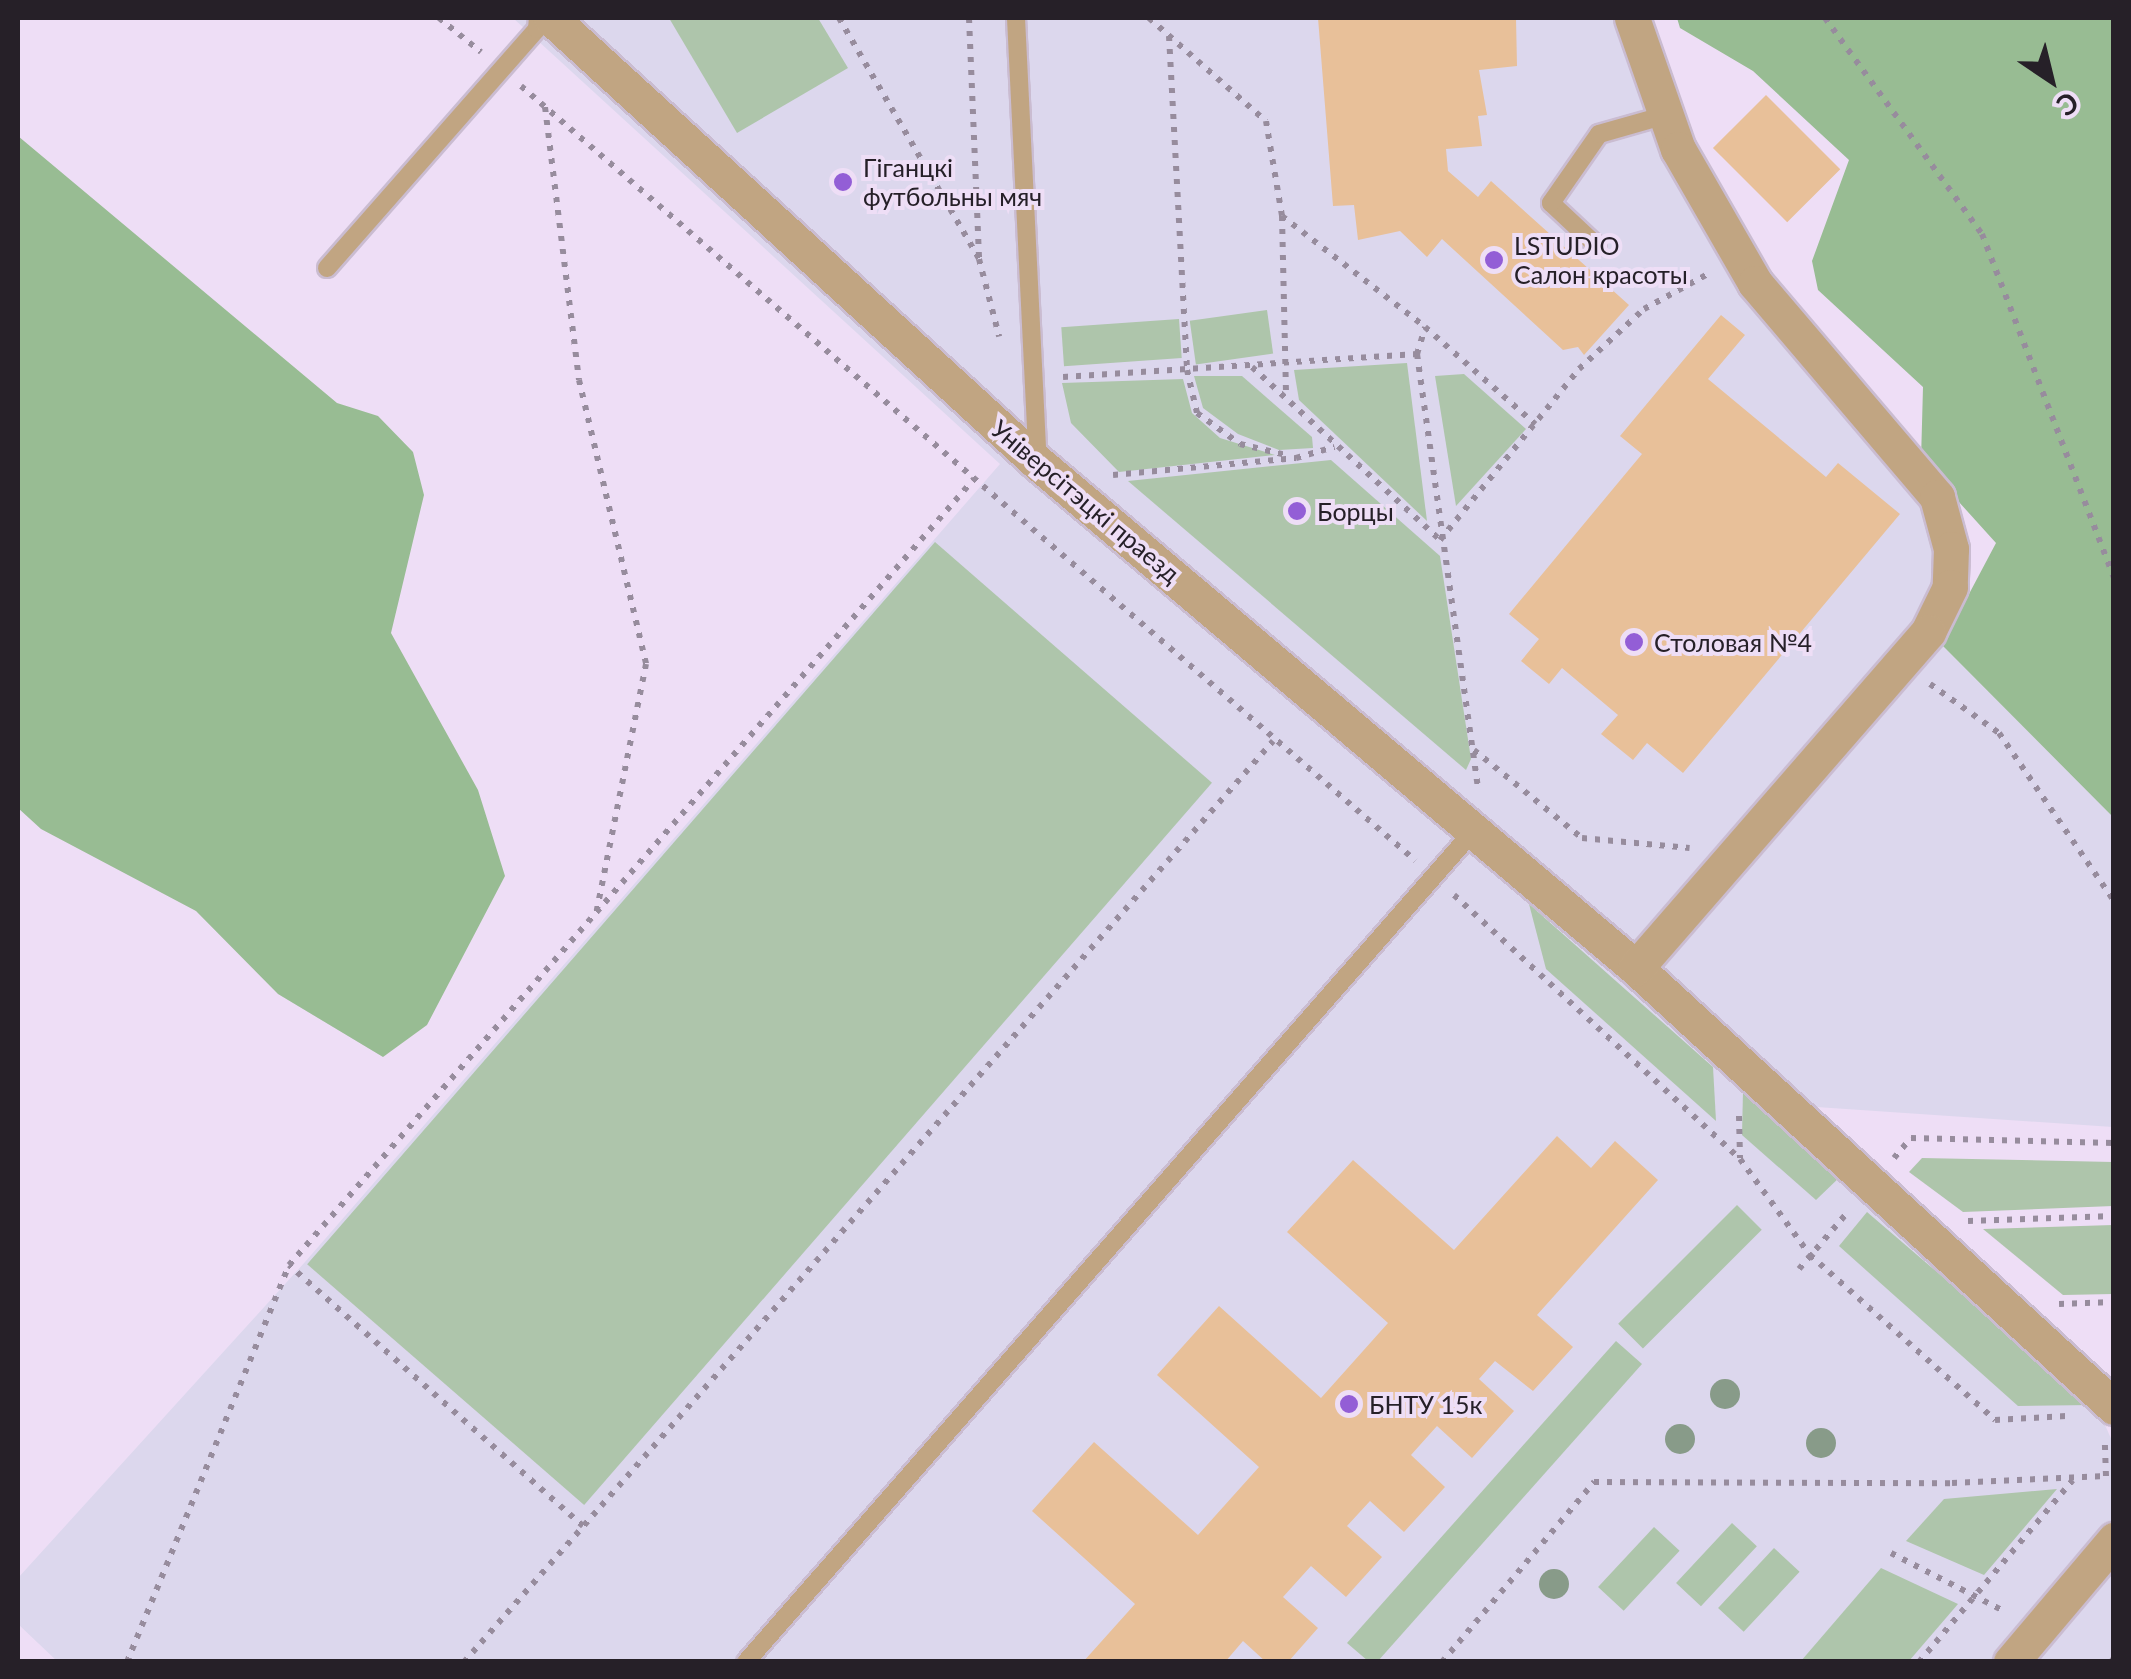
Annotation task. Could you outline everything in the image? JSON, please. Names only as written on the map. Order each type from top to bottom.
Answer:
[{"type":"street","name":"Універсітэцкі праезд","points":[[551,18],[1038,463],[1476,828],[1880,1174],[2100,1411]]},
{"type":"street","points":[[1632,18],[1678,149],[1755,283],[1937,497],[1946,517],[1950,586],[1928,632],[1636,968]]},
{"type":"street","points":[[2011,1662],[2114,1540]]},
{"type":"lane","points":[[328,268],[537,30],[538,18]]},
{"type":"lane","points":[[1016,18],[1038,378],[1038,463]]},
{"type":"lane","points":[[1596,246],[1552,202],[1600,134],[1666,115]]},
{"type":"lane","points":[[746,1662],[1476,828]]},
{"type":"path","points":[[440,18],[1433,876],[1740,1159],[1810,1255],[1995,1420],[2100,1411]]},
{"type":"path","points":[[839,18],[979,259]]},
{"type":"path","points":[[969,18],[979,259],[1002,346]]},
{"type":"path","points":[[1149,18],[1266,121],[1282,216],[1286,394]]},
{"type":"path","points":[[1825,18],[1982,234],[2114,577]]},
{"type":"path","points":[[1169,36],[1188,370],[1197,413],[1240,444],[1296,458]]},
{"type":"path","points":[[544,106],[579,380],[646,664],[596,916]]},
{"type":"path","points":[[1282,216],[1425,327],[1535,424]]},
{"type":"path","points":[[1440,540],[1579,369],[1644,310],[1707,274],[1755,283]]},
{"type":"path","points":[[1425,327],[1417,354],[1440,540],[1473,749],[1476,828]]},
{"type":"path","points":[[1038,378],[1417,354]]},
{"type":"path","points":[[1252,366],[1286,394],[1334,446],[1440,540]]},
{"type":"path","points":[[1102,465],[1114,476],[1296,458],[1334,446]]},
{"type":"path","points":[[127,1662],[289,1265],[974,479]]},
{"type":"path","points":[[1900,664],[1999,733],[2114,901]]},
{"type":"path","points":[[464,1662],[1273,741]]},
{"type":"path","points":[[1473,749],[1582,838],[1736,852]]},
{"type":"path","points":[[1799,1269],[1910,1138],[2114,1143]]},
{"type":"path","points":[[1957,1221],[2114,1216]]},
{"type":"path","points":[[289,1265],[583,1526]]},
{"type":"path","points":[[2052,1304],[2114,1302]]},
{"type":"path","points":[[1442,1662],[1594,1482],[2106,1476]]},
{"type":"path","points":[[1919,1662],[2074,1479]]},
{"type":"path","points":[[1890,1552],[1979,1593],[2036,1634]]},
{"type":"shaded area","points":[[513,18],[1632,18],[1755,283],[1937,497],[1950,587],[1929,632],[2113,817],[2113,1127],[1787,1105],[2085,1380],[2113,1443],[2113,1661],[58,1662],[18,1624],[18,1578],[305,1262],[1000,464]]},
{"type":"green space","points":[[669,18],[818,18],[848,68],[737,133]]},
{"type":"green space","points":[[1677,18],[2113,18],[2113,817],[1942,645],[1996,543],[1921,460],[1923,387],[1818,290],[1812,261],[1849,160],[1753,71],[1680,28]]},
{"type":"green space","points":[[18,136],[337,403],[378,416],[413,452],[424,495],[391,633],[478,790],[505,876],[427,1025],[383,1057],[278,994],[196,911],[41,829],[18,808]]},
{"type":"green space","points":[[1267,310],[1273,354],[1196,364],[1190,321]]},
{"type":"green space","points":[[1179,319],[1182,358],[1064,366],[1061,327]]},
{"type":"green space","points":[[1407,363],[1427,521],[1299,400],[1294,370]]},
{"type":"green space","points":[[1464,374],[1526,429],[1456,506],[1435,376]]},
{"type":"green space","points":[[1194,376],[1242,376],[1312,437],[1313,448],[1279,450],[1238,434],[1203,408]]},
{"type":"green space","points":[[1183,379],[1192,413],[1220,438],[1275,455],[1119,472],[1071,423],[1062,383]]},
{"type":"green space","points":[[1331,460],[1440,556],[1471,759],[1466,770],[1128,481]]},
{"type":"green space","points":[[935,542],[1212,783],[584,1505],[307,1264]]},
{"type":"green space","points":[[1529,904],[1713,1067],[1716,1121],[1546,969]]},
{"type":"green space","points":[[1743,1091],[1843,1174],[1816,1200],[1742,1135]]},
{"type":"green space","points":[[1922,1158],[2113,1162],[2113,1206],[1963,1212],[1909,1172]]},
{"type":"green space","points":[[1737,1205],[1762,1230],[1643,1349],[1618,1324]]},
{"type":"green space","points":[[1867,1212],[2092,1405],[2018,1406],[1839,1246]]},
{"type":"green space","points":[[2113,1225],[2113,1294],[2063,1295],[1983,1229]]},
{"type":"green space","points":[[1616,1341],[1642,1364],[1378,1661],[1368,1661],[1347,1643]]},
{"type":"green space","points":[[2057,1489],[1984,1575],[1906,1541],[1944,1499]]},
{"type":"green space","points":[[1732,1523],[1757,1546],[1701,1606],[1676,1583]]},
{"type":"green space","points":[[1654,1527],[1680,1551],[1624,1611],[1598,1587]]},
{"type":"green space","points":[[1774,1548],[1800,1572],[1744,1632],[1718,1608]]},
{"type":"green space","points":[[1881,1568],[1958,1604],[1909,1661],[1801,1661]]},
{"type":"building","points":[[1318,18],[1516,18],[1517,66],[1479,70],[1487,115],[1478,116],[1482,146],[1446,149],[1448,171],[1478,197],[1491,181],[1629,305],[1584,355],[1578,347],[1563,350],[1442,239],[1427,257],[1400,231],[1358,240],[1354,205],[1333,206]]},
{"type":"building","points":[[1766,95],[1840,169],[1787,222],[1713,148]]},
{"type":"building","points":[[1721,315],[1745,335],[1708,379],[1826,477],[1838,463],[1900,514],[1683,773],[1647,743],[1633,760],[1601,734],[1618,715],[1562,668],[1549,684],[1521,661],[1539,639],[1509,614],[1642,454],[1620,436]]},
{"type":"building","name":"БНТУ 15к","points":[[1557,1136],[1591,1168],[1615,1141],[1658,1180],[1537,1315],[1573,1347],[1533,1391],[1495,1361],[1479,1379],[1514,1411],[1472,1458],[1437,1426],[1411,1455],[1445,1487],[1404,1532],[1370,1501],[1347,1526],[1382,1557],[1346,1597],[1311,1566],[1283,1597],[1318,1628],[1288,1662],[1266,1662],[1243,1641],[1225,1662],[1083,1662],[1135,1604],[1032,1511],[1094,1442],[1198,1535],[1259,1467],[1157,1375],[1219,1306],[1321,1398],[1388,1323],[1287,1232],[1353,1160],[1454,1250]]},
{"type":"place","name":"Гіганцкі футбольны мяч","points":[[843,182]]},
{"type":"place","name":"LSTUDIO Салон красоты","points":[[1494,260]]},
{"type":"place","name":"Борцы","points":[[1297,511]]},
{"type":"place","name":"Столовая №4","points":[[1634,642]]},
{"type":"place","name":"БНТУ 15к","points":[[1349,1404]]}]
